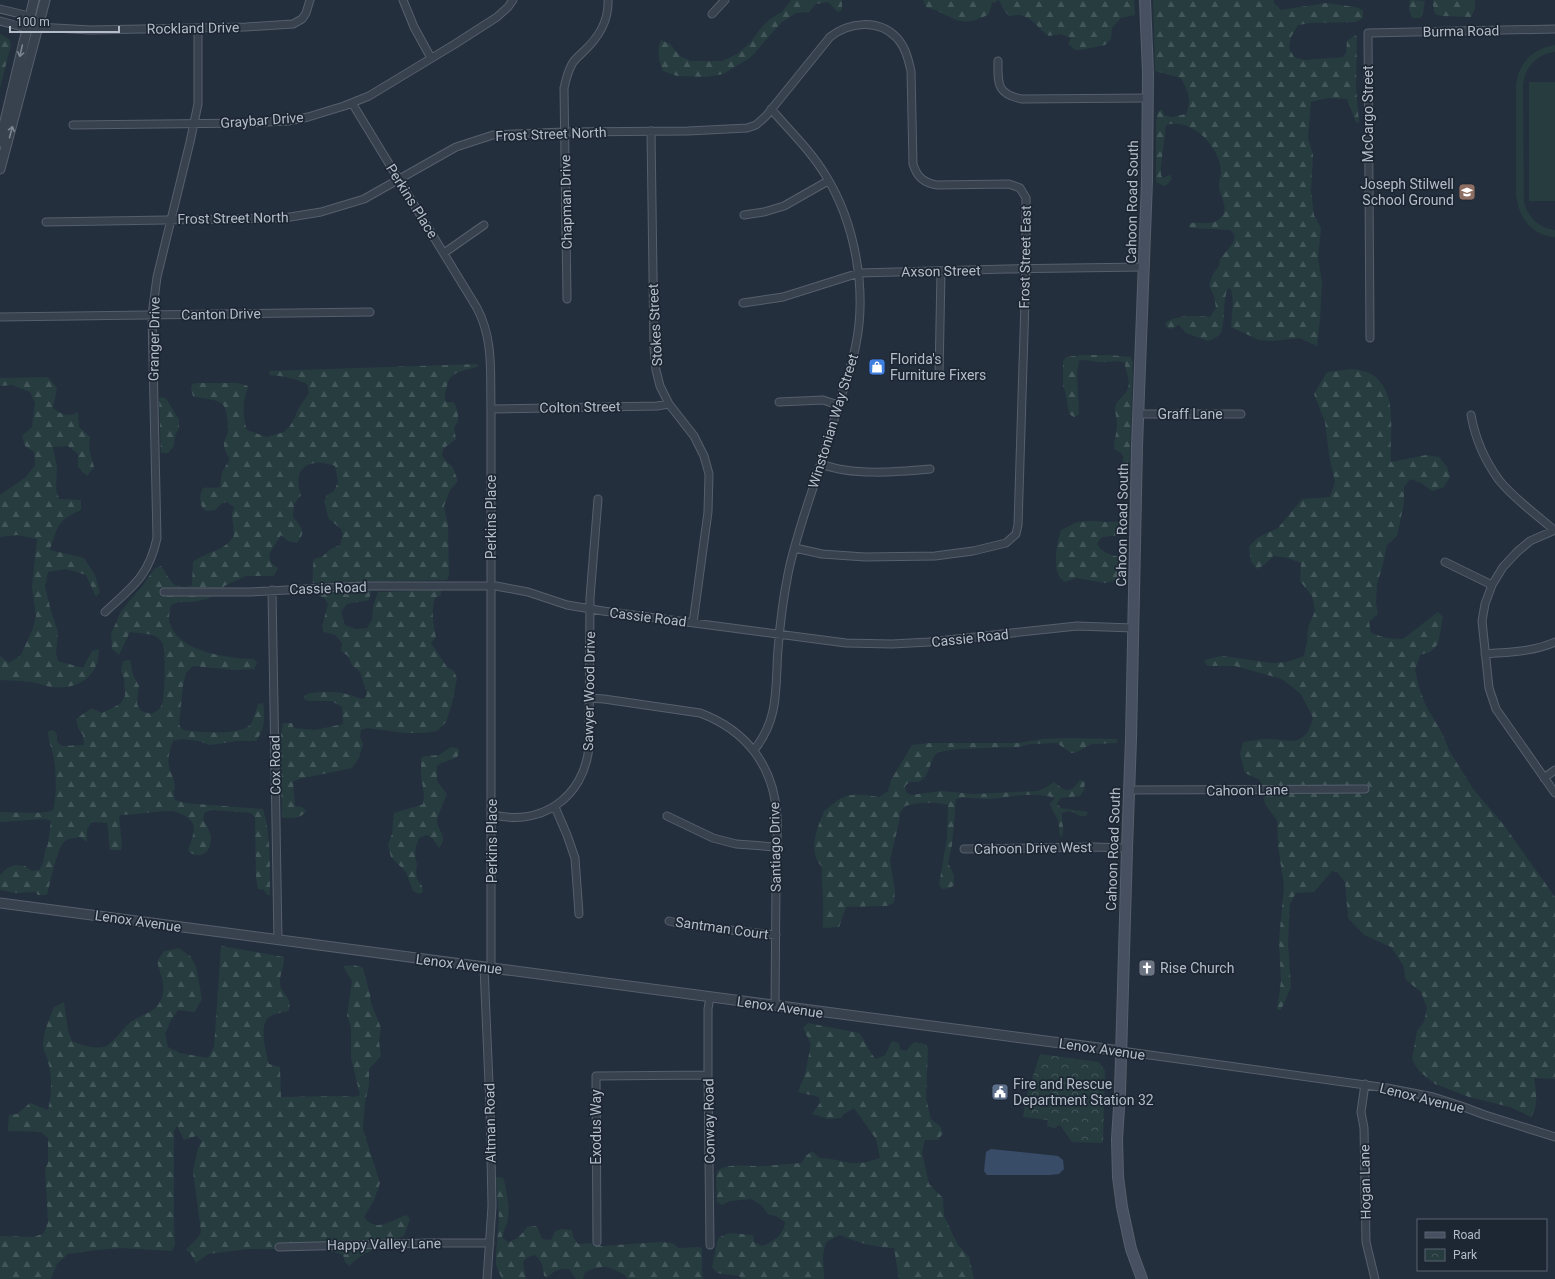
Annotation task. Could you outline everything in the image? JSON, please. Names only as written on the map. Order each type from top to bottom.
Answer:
[{"type":"main road","name":"Cahoon Road South","points":[[1142,1279],[1126,1228],[1118,1177],[1117,1139],[1121,1051],[1128,790],[1131,739],[1144,267],[1148,98],[1145,0]]},
{"type":"street","points":[[0,142],[26,28],[34,0]]},
{"type":"street","points":[[0,169],[45,0]]},
{"type":"street","name":"Rockland Drive","points":[[0,21],[26,28],[38,27],[90,30],[246,27],[293,24],[302,19],[306,13],[310,0]]},
{"type":"street","points":[[403,0],[414,27],[431,58]]},
{"type":"street","name":"Graybar Drive","points":[[73,125],[246,123],[288,121],[308,117],[369,96],[497,16],[508,7],[513,0]]},
{"type":"street","name":"Chapman Drive","points":[[567,299],[564,132],[566,80],[574,61],[598,36],[602,29],[607,16],[608,0]]},
{"type":"street","points":[[712,14],[724,0]]},
{"type":"street","points":[[0,9],[29,16],[38,27]]},
{"type":"street","name":"Frost Street North","points":[[46,222],[284,218],[305,216],[327,211],[364,199],[449,150],[479,139],[508,134],[732,130],[747,128],[760,122],[771,110],[830,37],[845,27],[861,24]]},
{"type":"street","name":"Frost Street East","points":[[795,548],[822,554],[864,557],[911,557],[973,551],[1009,542],[1016,534],[1018,525],[1026,269],[1026,198],[1020,188],[1009,184],[937,185],[927,183],[920,178],[915,172],[913,164],[911,70],[908,56],[903,46],[891,33],[875,26],[861,24]]},
{"type":"street","name":"Granger Drive","points":[[105,612],[144,573],[151,561],[157,538],[152,315],[157,277],[198,104],[198,28]]},
{"type":"street","name":"Burma Road","points":[[1368,33],[1555,30]]},
{"type":"street","name":"McCargo Street","points":[[1368,33],[1370,338]]},
{"type":"street","points":[[998,61],[997,76],[1000,86],[1005,93],[1014,98],[1148,98]]},
{"type":"street","name":"Perkins Place","points":[[352,103],[481,314],[490,347],[491,814],[488,968]]},
{"type":"street","name":"Winstonian Way Street","points":[[754,750],[766,732],[774,709],[779,635],[788,574],[848,376],[856,344],[859,315],[859,273],[849,230],[838,199],[812,155],[771,110]]},
{"type":"street","name":"Stokes Street","points":[[651,131],[654,348],[656,370],[660,386],[669,404],[694,436],[704,456],[709,474],[708,512],[693,623]]},
{"type":"street","points":[[744,214],[764,212],[784,206],[828,181]]},
{"type":"street","points":[[444,253],[484,225]]},
{"type":"street","name":"Axson Street","points":[[743,303],[783,297],[859,273],[1144,267]]},
{"type":"street","points":[[939,376],[941,271]]},
{"type":"street","name":"Canton Drive","points":[[0,317],[370,312]]},
{"type":"street","points":[[779,402],[823,400],[838,405]]},
{"type":"street","name":"Colton Street","points":[[491,409],[657,406],[669,404]]},
{"type":"street","name":"Graff Lane","points":[[1139,414],[1242,414]]},
{"type":"street","points":[[1470,415],[1473,430],[1492,470],[1500,480],[1555,530],[1530,541],[1503,567],[1492,585],[1485,604],[1482,621],[1489,688],[1496,710],[1555,793]]},
{"type":"street","points":[[821,464],[834,468],[866,471],[904,472],[930,469]]},
{"type":"street","name":"Sawyer Wood Drive","points":[[491,814],[507,818],[522,818],[541,813],[555,807],[574,788],[585,769],[589,747],[590,609],[598,499]]},
{"type":"street","points":[[1445,562],[1492,585]]},
{"type":"street","name":"Cassie Road","points":[[164,592],[250,592],[364,586],[491,586],[514,588],[567,605],[590,609],[838,643],[892,644],[973,639],[1077,626],[1133,628]]},
{"type":"street","name":"Cox Road","points":[[272,590],[278,940]]},
{"type":"street","points":[[1485,654],[1528,650],[1547,646],[1555,642]]},
{"type":"street","name":"Santiago Drive","points":[[589,698],[700,713],[722,723],[743,738],[761,760],[768,776],[775,801],[777,816],[775,1006]]},
{"type":"street","points":[[1544,778],[1555,770]]},
{"type":"street","name":"Cahoon Lane","points":[[1128,790],[1365,789]]},
{"type":"street","points":[[555,807],[575,858],[579,914]]},
{"type":"street","points":[[667,816],[713,838],[736,844],[776,847]]},
{"type":"street","name":"Cahoon Drive West","points":[[964,849],[1126,848]]},
{"type":"street","name":"Lenox Avenue","points":[[0,903],[1365,1084],[1433,1097],[1555,1137]]},
{"type":"street","name":"Santman Court","points":[[669,921],[685,925],[776,935]]},
{"type":"street","name":"Altman Road","points":[[487,1279],[492,1206],[487,1009],[488,968]]},
{"type":"street","name":"Conway Road","points":[[710,997],[708,1009],[710,1245]]},
{"type":"street","name":"Exodus Way","points":[[597,1242],[596,1076],[708,1075]]},
{"type":"street","name":"Hogan Lane","points":[[1365,1084],[1360,1112],[1364,1128],[1366,1242],[1375,1279]]},
{"type":"street","name":"Happy Valley Lane","points":[[279,1246],[490,1242]]},
{"type":"green space","points":[[791,0],[842,0],[842,10],[838,12],[828,2],[816,4],[809,12],[796,13],[781,23],[750,58],[723,74],[707,77],[677,76],[663,71],[659,56],[659,44],[661,40],[670,44],[680,56],[691,61],[722,61],[737,54],[750,43],[760,29],[770,19],[782,12]]},
{"type":"green space","points":[[923,0],[999,0],[992,3],[989,14],[979,19],[963,21],[956,20],[926,7]]},
{"type":"green space","points":[[999,0],[1134,0],[1135,15],[1121,18],[1112,28],[1111,39],[1105,45],[1075,50],[1068,44],[1071,38],[1060,34],[1049,36],[1027,17],[1020,15],[1009,16],[1003,9]]},
{"type":"green space","points":[[1153,0],[1274,0],[1274,3],[1281,10],[1326,3],[1355,7],[1363,10],[1363,18],[1356,22],[1310,23],[1298,25],[1291,37],[1289,48],[1294,57],[1305,60],[1343,57],[1346,53],[1347,41],[1355,35],[1357,37],[1356,88],[1359,123],[1356,122],[1347,99],[1328,98],[1311,102],[1308,138],[1313,155],[1311,191],[1314,215],[1321,228],[1318,258],[1322,283],[1317,346],[1299,338],[1273,341],[1259,340],[1231,327],[1233,302],[1231,289],[1228,288],[1225,299],[1222,327],[1220,334],[1216,338],[1208,341],[1186,333],[1179,325],[1171,329],[1166,327],[1165,323],[1176,318],[1187,316],[1210,317],[1216,308],[1214,296],[1209,285],[1213,274],[1219,266],[1220,259],[1233,243],[1235,235],[1230,230],[1191,228],[1188,226],[1191,223],[1215,222],[1222,216],[1225,207],[1219,189],[1221,171],[1216,153],[1203,136],[1195,130],[1185,125],[1166,125],[1161,175],[1163,178],[1170,175],[1172,178],[1168,184],[1164,186],[1156,182],[1156,121],[1158,112],[1162,109],[1164,115],[1171,117],[1186,114],[1189,100],[1181,78],[1155,71]]},
{"type":"green space","points":[[1410,0],[1425,1],[1423,13],[1420,18],[1412,18],[1409,9]]},
{"type":"green space","points":[[1433,0],[1475,0],[1475,9],[1471,17],[1442,16],[1435,14]]},
{"type":"green space","points":[[0,34],[9,39],[11,45],[0,88]]},
{"type":"green space","points":[[1555,45],[1555,52],[1542,56],[1532,64],[1526,74],[1523,87],[1524,202],[1531,217],[1544,227],[1555,230],[1555,237],[1547,236],[1533,229],[1520,212],[1516,196],[1516,87],[1519,72],[1527,59],[1539,50]]},
{"type":"green space","points":[[1529,82],[1555,82],[1555,201],[1529,201]]},
{"type":"green space","points":[[1081,355],[1131,357],[1133,362],[1129,487],[1126,489],[1123,486],[1123,456],[1114,449],[1117,430],[1115,408],[1117,402],[1127,391],[1129,385],[1125,363],[1118,361],[1079,361],[1077,373],[1079,414],[1074,417],[1069,414],[1063,385],[1063,361],[1066,357]]},
{"type":"green space","points":[[477,364],[479,366],[459,372],[451,377],[445,394],[446,402],[453,402],[456,406],[458,415],[458,421],[454,428],[456,439],[443,449],[442,456],[452,466],[458,481],[450,490],[444,506],[448,525],[449,575],[447,580],[313,583],[314,559],[322,557],[329,550],[340,545],[343,534],[341,529],[329,519],[324,502],[327,495],[334,491],[338,482],[335,466],[325,463],[314,463],[309,464],[301,470],[298,477],[298,485],[301,495],[294,504],[293,517],[302,529],[302,535],[297,543],[288,541],[281,535],[269,554],[271,563],[278,568],[274,576],[246,576],[226,585],[207,599],[194,602],[179,602],[171,605],[169,618],[171,625],[177,635],[185,642],[207,652],[232,657],[254,659],[257,663],[254,669],[234,670],[193,666],[186,673],[183,685],[179,725],[183,730],[189,731],[237,731],[250,725],[254,718],[258,704],[263,703],[264,723],[256,741],[237,741],[210,745],[199,741],[182,739],[173,741],[168,764],[175,786],[173,792],[175,800],[185,803],[263,809],[269,841],[270,895],[267,895],[264,890],[258,889],[256,878],[255,817],[251,813],[213,810],[205,812],[203,819],[210,832],[211,842],[207,851],[201,855],[192,854],[188,851],[194,827],[187,817],[172,811],[119,815],[122,846],[121,850],[110,850],[107,823],[92,822],[87,829],[87,842],[80,837],[68,839],[62,845],[59,850],[47,895],[38,895],[35,892],[16,893],[0,890],[0,875],[7,868],[15,865],[25,866],[32,871],[39,870],[43,863],[48,844],[51,821],[45,819],[0,822],[0,812],[35,813],[49,812],[53,810],[56,792],[55,771],[48,731],[54,730],[57,735],[57,742],[62,746],[84,745],[83,735],[78,728],[76,719],[92,708],[102,713],[120,704],[125,696],[124,678],[121,671],[123,661],[130,660],[133,675],[139,686],[137,704],[141,711],[151,714],[158,710],[161,706],[164,692],[165,673],[162,642],[156,636],[130,632],[119,655],[112,649],[111,634],[121,611],[144,584],[154,569],[161,566],[170,580],[176,585],[185,587],[192,585],[193,562],[201,556],[216,551],[224,546],[234,535],[232,514],[234,507],[227,502],[222,503],[215,510],[207,511],[202,508],[200,498],[202,489],[220,487],[222,472],[230,459],[224,447],[228,429],[225,407],[218,401],[193,396],[191,389],[192,384],[237,383],[248,386],[244,402],[244,420],[247,430],[267,437],[284,432],[290,426],[298,409],[309,393],[307,384],[298,380],[270,375],[269,371]]},
{"type":"green space","points":[[1352,369],[1373,375],[1381,383],[1386,393],[1390,403],[1391,415],[1391,462],[1426,455],[1439,457],[1447,467],[1450,477],[1444,487],[1432,491],[1421,483],[1410,479],[1404,487],[1404,503],[1397,536],[1387,545],[1377,584],[1376,603],[1378,614],[1369,622],[1371,633],[1386,638],[1403,639],[1438,612],[1443,617],[1438,644],[1430,652],[1420,655],[1415,670],[1425,704],[1442,733],[1450,752],[1474,790],[1503,824],[1555,897],[1555,1079],[1534,1078],[1536,1103],[1531,1117],[1510,1107],[1469,1097],[1435,1084],[1419,1071],[1412,1059],[1417,1031],[1424,1022],[1427,1008],[1421,992],[1406,980],[1403,965],[1391,947],[1364,935],[1348,918],[1345,882],[1337,872],[1332,871],[1314,892],[1296,893],[1290,904],[1288,944],[1291,987],[1281,1010],[1277,1010],[1281,981],[1279,940],[1284,886],[1278,846],[1277,820],[1265,804],[1260,780],[1245,773],[1240,754],[1243,742],[1268,739],[1291,741],[1302,738],[1310,728],[1313,718],[1301,694],[1282,679],[1235,666],[1207,666],[1204,660],[1222,656],[1272,663],[1287,662],[1304,656],[1308,627],[1315,611],[1312,596],[1300,581],[1301,563],[1288,558],[1273,556],[1264,565],[1257,569],[1251,562],[1249,547],[1257,538],[1278,528],[1302,499],[1330,497],[1335,482],[1329,455],[1325,422],[1314,394],[1327,372]]},
{"type":"green space","points":[[48,377],[57,388],[53,408],[68,415],[78,412],[79,427],[90,437],[89,449],[94,467],[87,476],[78,467],[78,454],[68,446],[53,447],[57,467],[56,489],[59,499],[81,500],[81,510],[73,513],[63,521],[57,530],[50,550],[84,558],[95,575],[100,592],[96,597],[86,575],[66,569],[48,572],[45,587],[58,632],[56,654],[58,661],[83,668],[92,651],[99,649],[95,667],[85,680],[78,684],[61,687],[49,687],[31,682],[0,680],[0,656],[9,663],[21,655],[33,628],[36,616],[32,587],[37,539],[17,535],[0,537],[0,495],[26,477],[35,465],[34,452],[25,446],[22,436],[32,427],[35,403],[30,392],[12,385],[0,386],[0,378]]},
{"type":"green space","points":[[161,397],[166,398],[179,420],[179,428],[175,436],[174,446],[168,453],[161,453],[159,399]]},
{"type":"green space","points":[[1123,521],[1128,527],[1127,531],[1121,534],[1101,538],[1097,544],[1104,552],[1120,557],[1125,570],[1122,579],[1105,583],[1076,578],[1065,582],[1060,578],[1056,565],[1058,542],[1061,530],[1077,522]]},
{"type":"green space","points":[[363,589],[371,591],[369,600],[347,604],[341,612],[345,625],[356,629],[367,628],[372,620],[373,607],[378,592],[441,590],[441,595],[435,598],[433,607],[436,637],[431,643],[447,667],[453,670],[457,678],[452,704],[446,722],[437,731],[424,733],[405,733],[367,728],[361,730],[360,737],[363,744],[359,758],[352,768],[299,779],[293,782],[295,806],[302,807],[306,811],[299,817],[283,818],[280,740],[283,723],[292,723],[294,728],[315,730],[343,724],[342,707],[332,701],[309,701],[304,699],[305,695],[319,692],[331,692],[342,693],[364,699],[367,694],[360,672],[352,665],[348,656],[341,651],[342,643],[335,635],[324,632],[322,627],[328,604],[324,598],[318,595],[327,592]]},
{"type":"green space","points":[[1042,739],[1118,739],[1117,743],[1092,744],[1075,753],[1071,753],[1057,743],[1030,744],[1018,747],[957,749],[939,752],[934,756],[926,776],[919,782],[909,782],[905,786],[906,792],[911,795],[942,791],[972,794],[1037,791],[1054,782],[1062,788],[1068,790],[1077,785],[1080,780],[1085,782],[1084,790],[1080,796],[1060,798],[1057,804],[1061,808],[1088,812],[1086,816],[1080,816],[1070,811],[1062,813],[1063,829],[1061,838],[1058,821],[1050,804],[1055,798],[1031,795],[990,799],[956,799],[952,845],[948,863],[954,875],[954,885],[950,888],[942,889],[939,885],[947,838],[948,805],[927,803],[905,806],[900,813],[890,860],[895,891],[894,903],[887,906],[846,907],[839,927],[823,928],[822,867],[817,860],[814,847],[816,833],[824,811],[835,802],[851,795],[860,794],[879,797],[888,791],[891,780],[912,745],[930,743],[1019,743]]},
{"type":"green space","points":[[451,747],[459,750],[458,756],[437,766],[437,781],[447,794],[437,821],[443,838],[442,844],[439,848],[433,839],[427,835],[419,838],[416,846],[415,857],[417,864],[417,879],[422,886],[423,892],[419,894],[413,891],[406,872],[391,857],[388,845],[392,834],[394,813],[423,804],[424,794],[421,776],[421,758],[425,756],[439,755]]},
{"type":"green space","points":[[221,946],[284,957],[280,984],[289,1001],[289,1011],[275,1014],[268,1018],[264,1027],[265,1047],[269,1064],[280,1067],[281,1097],[354,1097],[360,1095],[351,1058],[351,1027],[347,1015],[352,981],[343,966],[354,965],[363,968],[371,1003],[381,1028],[379,1041],[381,1056],[369,1069],[369,1085],[365,1102],[363,1129],[380,1183],[374,1200],[364,1217],[369,1222],[378,1225],[406,1215],[410,1219],[404,1236],[368,1252],[349,1266],[345,1262],[343,1255],[328,1250],[248,1249],[208,1254],[196,1263],[191,1254],[186,1250],[201,1232],[193,1171],[198,1148],[202,1141],[196,1136],[184,1140],[177,1126],[174,1131],[175,1245],[172,1251],[122,1248],[68,1254],[57,1264],[51,1279],[0,1279],[0,1236],[34,1237],[44,1233],[48,1222],[45,1169],[48,1163],[48,1138],[41,1132],[8,1131],[9,1115],[17,1114],[30,1103],[48,1110],[51,1079],[48,1061],[43,1048],[43,1041],[54,1007],[64,1002],[68,1030],[72,1041],[85,1046],[104,1047],[108,1045],[132,1021],[150,1012],[157,1006],[162,997],[163,988],[157,961],[164,951],[179,948],[191,957],[196,967],[202,999],[195,1012],[178,1010],[171,1020],[165,1034],[168,1047],[180,1053],[208,1058],[214,1047]]},
{"type":"green space","points":[[808,1023],[859,1033],[876,1059],[885,1055],[892,1041],[899,1043],[900,1049],[906,1051],[914,1042],[925,1044],[928,1048],[926,1098],[931,1119],[940,1126],[943,1133],[938,1140],[925,1140],[922,1152],[929,1184],[943,1198],[944,1216],[958,1245],[969,1257],[974,1279],[899,1279],[894,1248],[866,1244],[840,1235],[826,1242],[823,1255],[824,1279],[741,1279],[739,1276],[717,1273],[712,1267],[718,1238],[729,1233],[753,1235],[754,1242],[762,1246],[778,1237],[783,1230],[785,1222],[778,1217],[768,1214],[762,1206],[752,1199],[730,1201],[722,1205],[717,1202],[717,1171],[722,1168],[733,1166],[763,1166],[801,1163],[812,1151],[820,1158],[849,1163],[864,1162],[880,1158],[876,1139],[854,1108],[844,1114],[841,1118],[828,1119],[812,1114],[820,1103],[819,1097],[798,1092],[805,1074],[811,1044],[803,1028]]},
{"type":"green space","points":[[1040,1054],[1099,1062],[1105,1071],[1103,1143],[1072,1142],[1060,1125],[1054,1128],[1047,1126],[1048,1120],[1023,1117],[1026,1098]]},
{"type":"green space","points":[[496,1177],[503,1178],[506,1191],[508,1215],[502,1237],[508,1242],[519,1237],[527,1227],[537,1226],[542,1239],[551,1240],[555,1231],[562,1229],[572,1230],[573,1237],[578,1244],[591,1243],[601,1246],[660,1242],[672,1243],[679,1248],[700,1247],[702,1249],[703,1279],[627,1279],[622,1273],[605,1267],[585,1272],[583,1279],[576,1279],[569,1269],[557,1270],[548,1277],[544,1276],[542,1264],[535,1255],[524,1261],[523,1264],[526,1279],[502,1279],[496,1265],[499,1219]]},
{"type":"water","points":[[991,1149],[1058,1156],[1063,1160],[1064,1169],[1059,1174],[1049,1175],[987,1175],[984,1171],[986,1152]]},
{"type":"place","name":"Joseph Stilwell School Ground","points":[[1467,192]]},
{"type":"place","name":"Florida's Furniture Fixers","points":[[877,367]]},
{"type":"place","name":"Rise Church","points":[[1147,968]]},
{"type":"place","name":"Fire and Rescue Department Station 32","points":[[1000,1092]]}]
